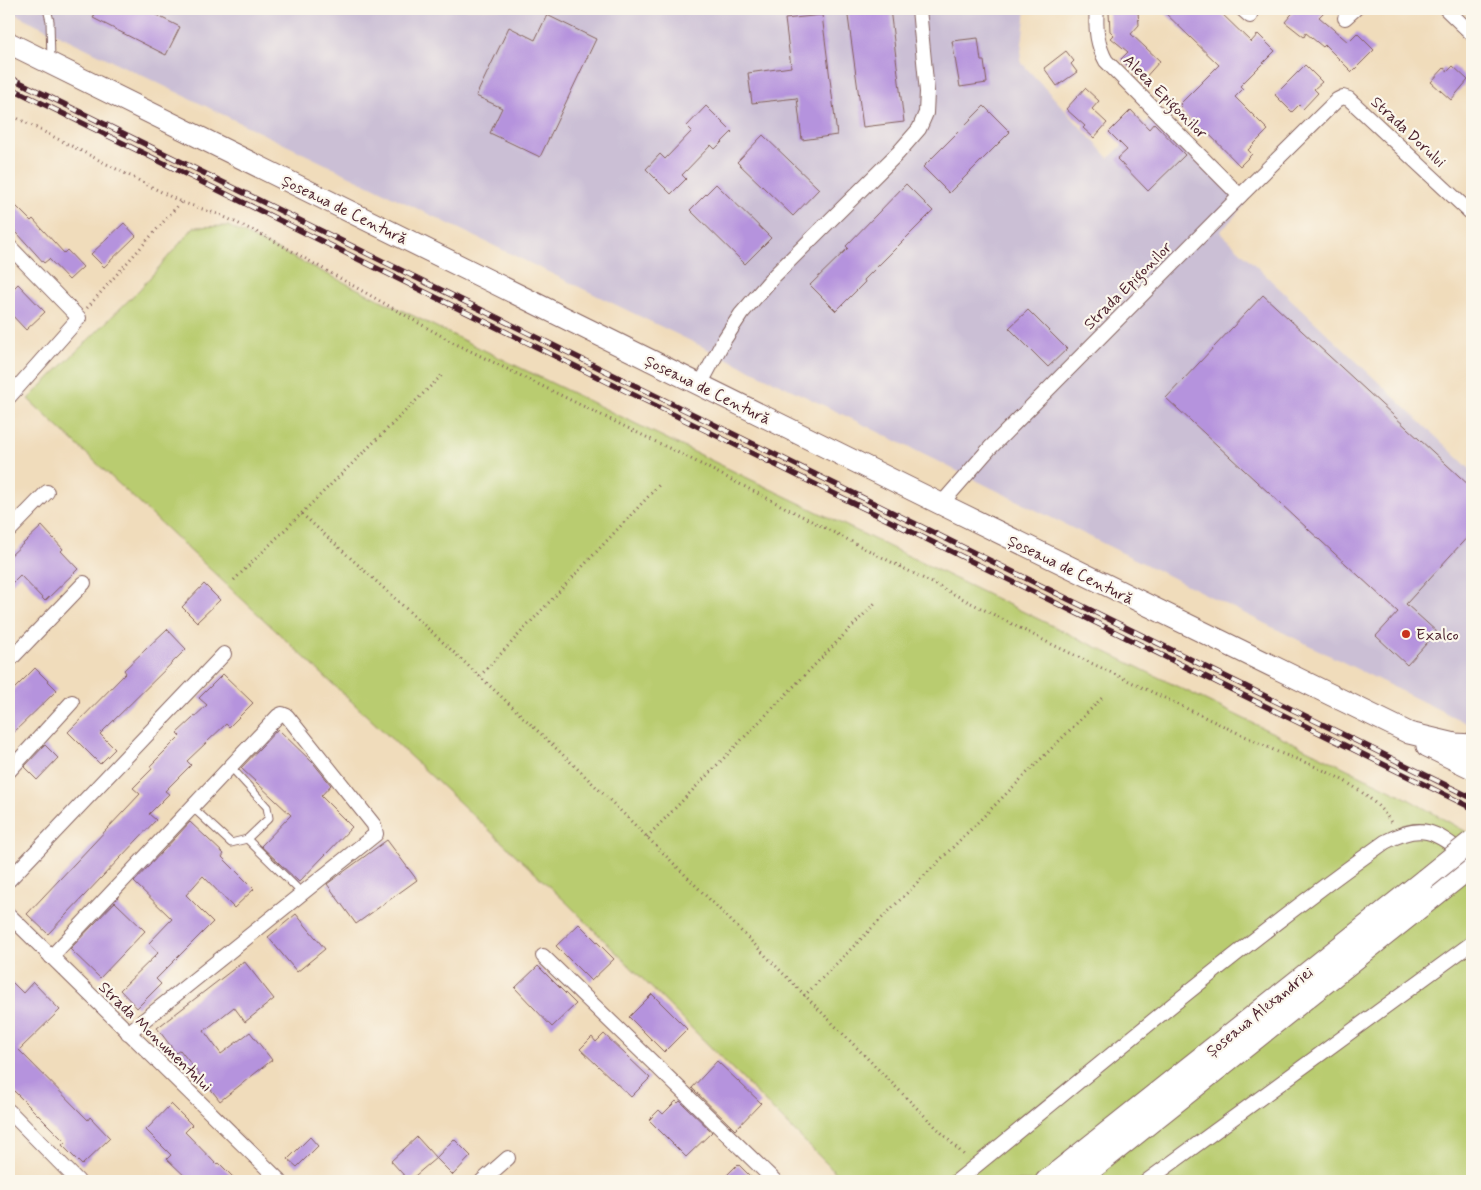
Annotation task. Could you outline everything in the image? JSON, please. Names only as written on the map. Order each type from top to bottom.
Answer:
[{"type":"main road","name":"Șoseaua de Centură","points":[[9,43],[1409,733],[1455,744],[1472,745]]},
{"type":"main road","name":"Șoseaua de Centură","points":[[1409,733],[1422,744],[1472,768]]},
{"type":"main road","name":"Șoseaua Alexandriei","points":[[1077,1181],[1431,887],[1472,841]]},
{"type":"main road","name":"Șoseaua Alexandriei","points":[[1046,1181],[1431,887],[1472,866]]},
{"type":"street","points":[[700,385],[724,340],[741,314],[775,275],[898,153],[919,129],[926,113],[927,92],[918,9]]},
{"type":"street","name":"Aleea Epigonilor","points":[[1097,9],[1096,33],[1101,53],[1106,61],[1240,196]]},
{"type":"street","points":[[1446,9],[1472,34]]},
{"type":"street","name":"Strada Epigonilor","points":[[941,504],[990,448],[1240,196],[1333,104],[1343,97]]},
{"type":"street","name":"Strada Dorului","points":[[1343,97],[1348,98],[1472,214]]},
{"type":"street","points":[[9,246],[78,318],[9,397]]},
{"type":"street","points":[[9,531],[47,492]]},
{"type":"street","points":[[9,660],[84,583]]},
{"type":"street","points":[[9,880],[224,654]]},
{"type":"street","points":[[9,771],[72,702]]},
{"type":"street","points":[[51,957],[278,716],[282,714],[287,716],[374,826],[376,834],[128,1033]]},
{"type":"street","points":[[957,1181],[1229,960],[1352,866],[1398,835],[1411,831],[1430,832],[1454,846],[1472,861]]},
{"type":"street","name":"Strada Monumentului","points":[[9,915],[280,1181]]},
{"type":"street","points":[[1147,1181],[1472,943]]},
{"type":"street","points":[[543,956],[775,1181]]},
{"type":"street","points":[[9,1111],[78,1181]]},
{"type":"street","points":[[482,1181],[508,1158]]},
{"type":"lane","points":[[47,9],[50,21],[51,64]]},
{"type":"lane","points":[[192,807],[231,842],[247,839],[269,818],[267,807],[230,766]]},
{"type":"lane","points":[[247,839],[302,893]]},
{"type":"path","points":[[9,114],[181,202],[218,214],[269,238],[454,343],[687,457],[1047,642],[1280,752],[1312,765],[1368,796],[1385,812],[1398,835]]},
{"type":"path","points":[[78,318],[181,202]]},
{"type":"path","points":[[234,580],[444,373]]},
{"type":"path","points":[[480,676],[660,484]]},
{"type":"path","points":[[302,514],[480,676],[647,837],[976,1166]]},
{"type":"path","points":[[647,837],[875,603]]},
{"type":"path","points":[[804,996],[1104,696]]},
{"type":"shaded area","points":[[9,9],[1026,9],[1020,61],[1109,158],[1155,114],[1245,205],[1220,232],[1472,471],[1472,726],[850,418],[9,11]]},
{"type":"green space","points":[[228,226],[1399,794],[1472,835],[1472,1181],[844,1181],[567,903],[28,399],[140,289],[194,227]]},
{"type":"building","points":[[98,9],[144,9],[180,27],[166,55],[93,18]]},
{"type":"building","points":[[847,9],[890,9],[904,122],[863,127]]},
{"type":"building","points":[[1113,9],[1134,9],[1138,12],[1139,25],[1131,34],[1160,61],[1143,80],[1121,59],[1128,52],[1111,38],[1114,35],[1110,31],[1109,13]]},
{"type":"building","points":[[1161,9],[1217,9],[1251,42],[1258,34],[1275,51],[1240,86],[1243,89],[1235,97],[1268,130],[1248,150],[1252,154],[1240,166],[1205,130],[1203,132],[1179,109],[1182,106],[1180,104],[1219,65]]},
{"type":"building","points":[[1296,9],[1327,9],[1319,17],[1348,42],[1357,33],[1374,50],[1352,72],[1325,45],[1323,47],[1306,33],[1304,37],[1285,22]]},
{"type":"building","points":[[547,15],[596,39],[540,157],[490,133],[502,108],[476,96],[509,27],[535,40]]},
{"type":"building","points":[[822,15],[837,135],[802,140],[797,98],[752,103],[748,73],[791,67],[785,19]]},
{"type":"building","points":[[978,38],[981,61],[984,61],[987,83],[960,87],[952,41]]},
{"type":"building","points":[[1066,51],[1074,61],[1071,64],[1077,72],[1057,86],[1044,68]]},
{"type":"building","points":[[1305,65],[1322,82],[1314,89],[1318,93],[1303,109],[1299,105],[1292,112],[1275,95]]},
{"type":"building","points":[[1453,66],[1468,80],[1451,100],[1431,82],[1444,68],[1448,71]]},
{"type":"building","points":[[1085,88],[1099,101],[1092,109],[1107,123],[1094,138],[1083,128],[1085,126],[1066,109]]},
{"type":"building","points":[[706,106],[732,132],[715,149],[711,145],[682,175],[686,179],[671,194],[646,169],[660,154],[665,159],[692,131],[687,126]]},
{"type":"building","points":[[984,106],[1010,132],[949,193],[923,167]]},
{"type":"building","points":[[1131,110],[1149,129],[1154,123],[1185,155],[1148,191],[1117,159],[1127,150],[1109,132]]},
{"type":"building","points":[[763,135],[819,189],[793,216],[737,162]]},
{"type":"building","points":[[716,184],[771,238],[745,264],[690,210]]},
{"type":"building","points":[[906,184],[933,211],[836,311],[810,285],[848,248],[846,246]]},
{"type":"building","points":[[9,199],[31,221],[33,219],[64,253],[67,250],[83,267],[69,280],[49,259],[44,263],[9,224]]},
{"type":"building","points":[[124,223],[136,236],[104,267],[91,254]]},
{"type":"building","points":[[18,284],[45,312],[26,330],[9,312],[9,293]]},
{"type":"building","points":[[1263,295],[1472,488],[1472,532],[1406,604],[1437,632],[1407,665],[1376,636],[1398,612],[1166,398]]},
{"type":"building","points":[[1028,310],[1067,349],[1048,367],[1009,328]]},
{"type":"building","points":[[42,526],[78,569],[45,601],[20,575],[9,586],[9,557]]},
{"type":"building","points":[[204,584],[220,600],[197,622],[182,607]]},
{"type":"building","points":[[167,629],[186,649],[100,734],[115,749],[100,764],[68,732],[126,673],[124,670]]},
{"type":"building","points":[[35,668],[57,690],[9,737],[9,694]]},
{"type":"building","points":[[223,674],[253,703],[229,727],[226,724],[187,761],[191,765],[165,791],[169,794],[149,814],[156,820],[48,934],[27,914],[140,794],[133,788],[152,769],[150,766],[180,736],[177,733],[207,705],[199,698]]},
{"type":"building","points":[[278,729],[314,764],[331,785],[321,796],[352,827],[299,882],[261,846],[291,815],[241,768]]},
{"type":"building","points":[[45,745],[58,758],[37,780],[24,767]]},
{"type":"building","points":[[190,822],[224,854],[222,857],[254,889],[234,908],[203,876],[186,895],[213,922],[156,979],[161,984],[137,1008],[120,990],[158,953],[149,943],[172,919],[134,882]]},
{"type":"building","points":[[387,840],[417,880],[356,924],[327,884]]},
{"type":"building","points":[[115,902],[145,931],[100,978],[70,949]]},
{"type":"building","points":[[296,914],[325,949],[297,972],[268,937]]},
{"type":"building","points":[[579,924],[614,959],[591,981],[556,946]]},
{"type":"building","points":[[244,961],[274,999],[245,1022],[234,1007],[204,1031],[221,1054],[250,1032],[272,1060],[220,1101],[180,1050],[176,1053],[157,1028]]},
{"type":"building","points":[[538,966],[576,1004],[552,1027],[515,988]]},
{"type":"building","points":[[9,979],[23,993],[33,982],[60,1010],[19,1050],[88,1120],[90,1117],[110,1138],[82,1165],[62,1145],[65,1142],[9,1086]]},
{"type":"building","points":[[652,994],[687,1029],[664,1052],[629,1017]]},
{"type":"building","points":[[604,1034],[650,1078],[631,1097],[580,1049],[592,1037],[596,1042]]},
{"type":"building","points":[[717,1061],[761,1103],[735,1130],[692,1088]]},
{"type":"building","points":[[676,1101],[678,1103],[680,1101],[712,1132],[686,1157],[649,1120],[659,1110],[663,1114]]},
{"type":"building","points":[[171,1104],[192,1125],[185,1132],[217,1165],[219,1163],[237,1181],[190,1181],[167,1159],[171,1155],[146,1130]]},
{"type":"building","points":[[310,1137],[318,1146],[297,1167],[288,1159]]},
{"type":"building","points":[[417,1137],[436,1158],[409,1181],[391,1161]]},
{"type":"building","points":[[454,1139],[471,1156],[453,1175],[436,1158]]},
{"type":"building","points":[[738,1164],[755,1181],[721,1181]]},
{"type":"railway","points":[[9,77],[1472,798]]},
{"type":"railway","points":[[9,87],[1472,808]]},
{"type":"place","name":"Exalco","points":[[1406,634]]}]
